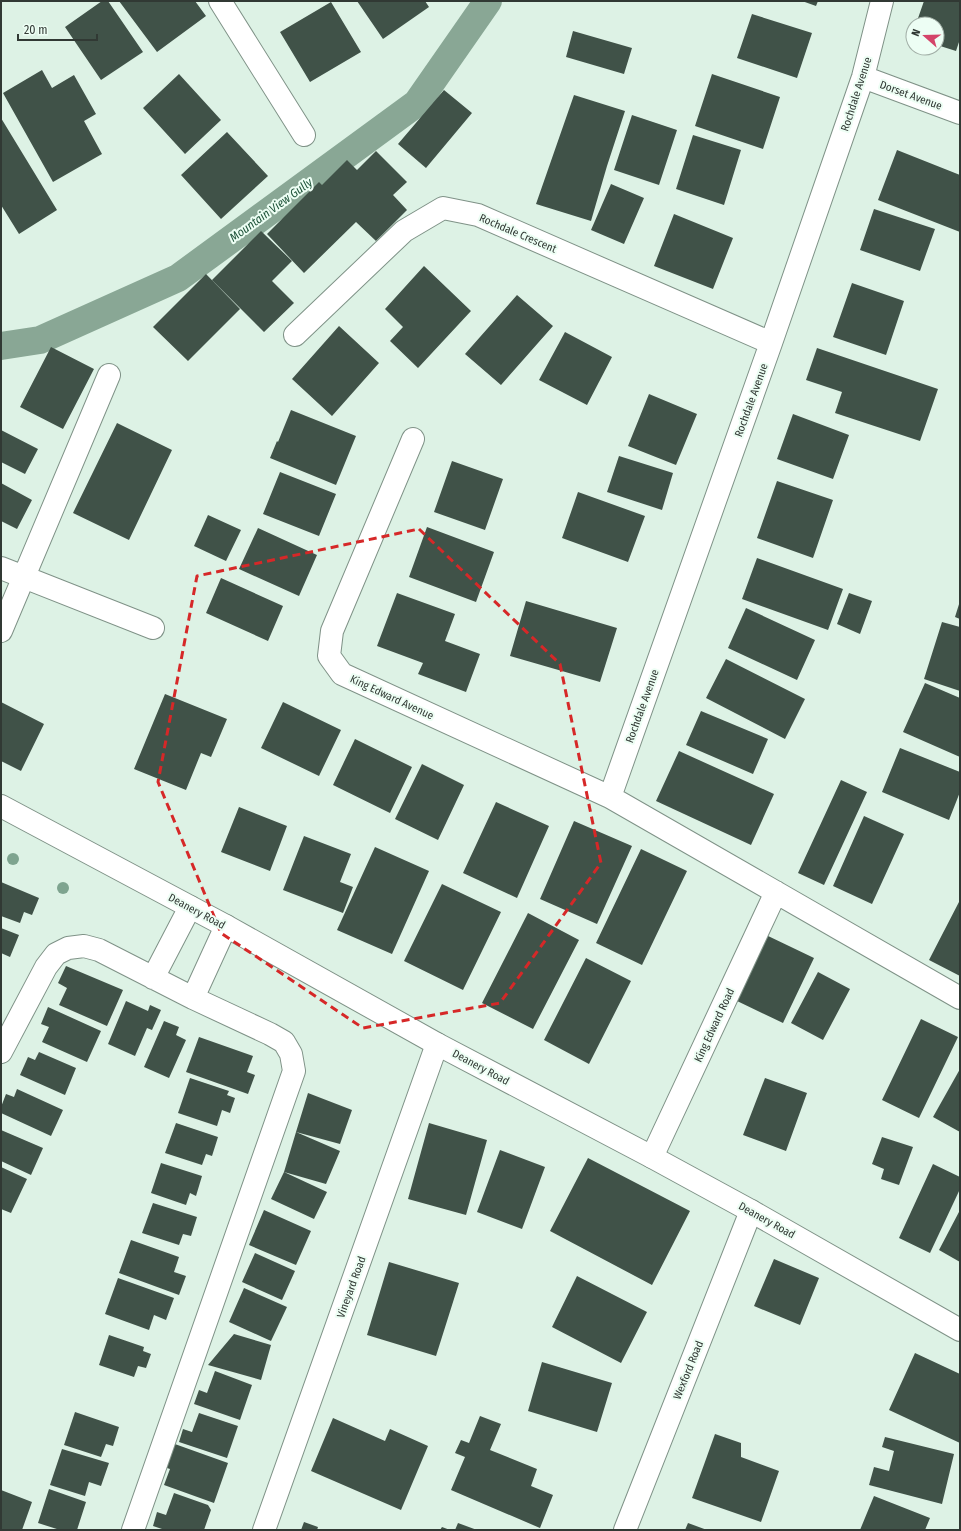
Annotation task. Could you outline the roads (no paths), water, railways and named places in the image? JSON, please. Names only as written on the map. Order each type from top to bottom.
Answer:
[{"type":"street","points":[[220,1],[304,135]]},
{"type":"street","name":"Rochdale Avenue","points":[[610,797],[863,78],[882,1]]},
{"type":"street","name":"Dorset Avenue","points":[[863,78],[960,113]]},
{"type":"street","name":"Rochdale Crescent","points":[[295,336],[404,231],[443,208],[478,215],[771,343]]},
{"type":"street","points":[[1,631],[109,376]]},
{"type":"street","name":"King Edward Avenue","points":[[413,439],[332,631],[329,656],[342,674],[610,797]]},
{"type":"street","points":[[1,568],[153,628]]},
{"type":"street","points":[[610,797],[960,998]]},
{"type":"street","name":"Deanery Road","points":[[1,806],[226,926],[437,1044],[751,1211],[960,1330]]},
{"type":"street","name":"King Edward Road","points":[[652,1157],[776,892]]},
{"type":"street","points":[[153,978],[190,907]]},
{"type":"street","points":[[193,998],[226,926]]},
{"type":"street","points":[[1,1052],[46,967],[56,954],[68,948],[84,946],[99,950],[193,998],[270,1034],[284,1042],[291,1054],[294,1071],[133,1530]]},
{"type":"street","name":"Vineyard Road","points":[[264,1530],[437,1044]]},
{"type":"street","name":"Wexford Road","points":[[625,1530],[751,1211]]},
{"type":"waterway","name":"Mountain View Gully","points":[[1,346],[40,340],[178,278],[417,103],[488,1]]}]
